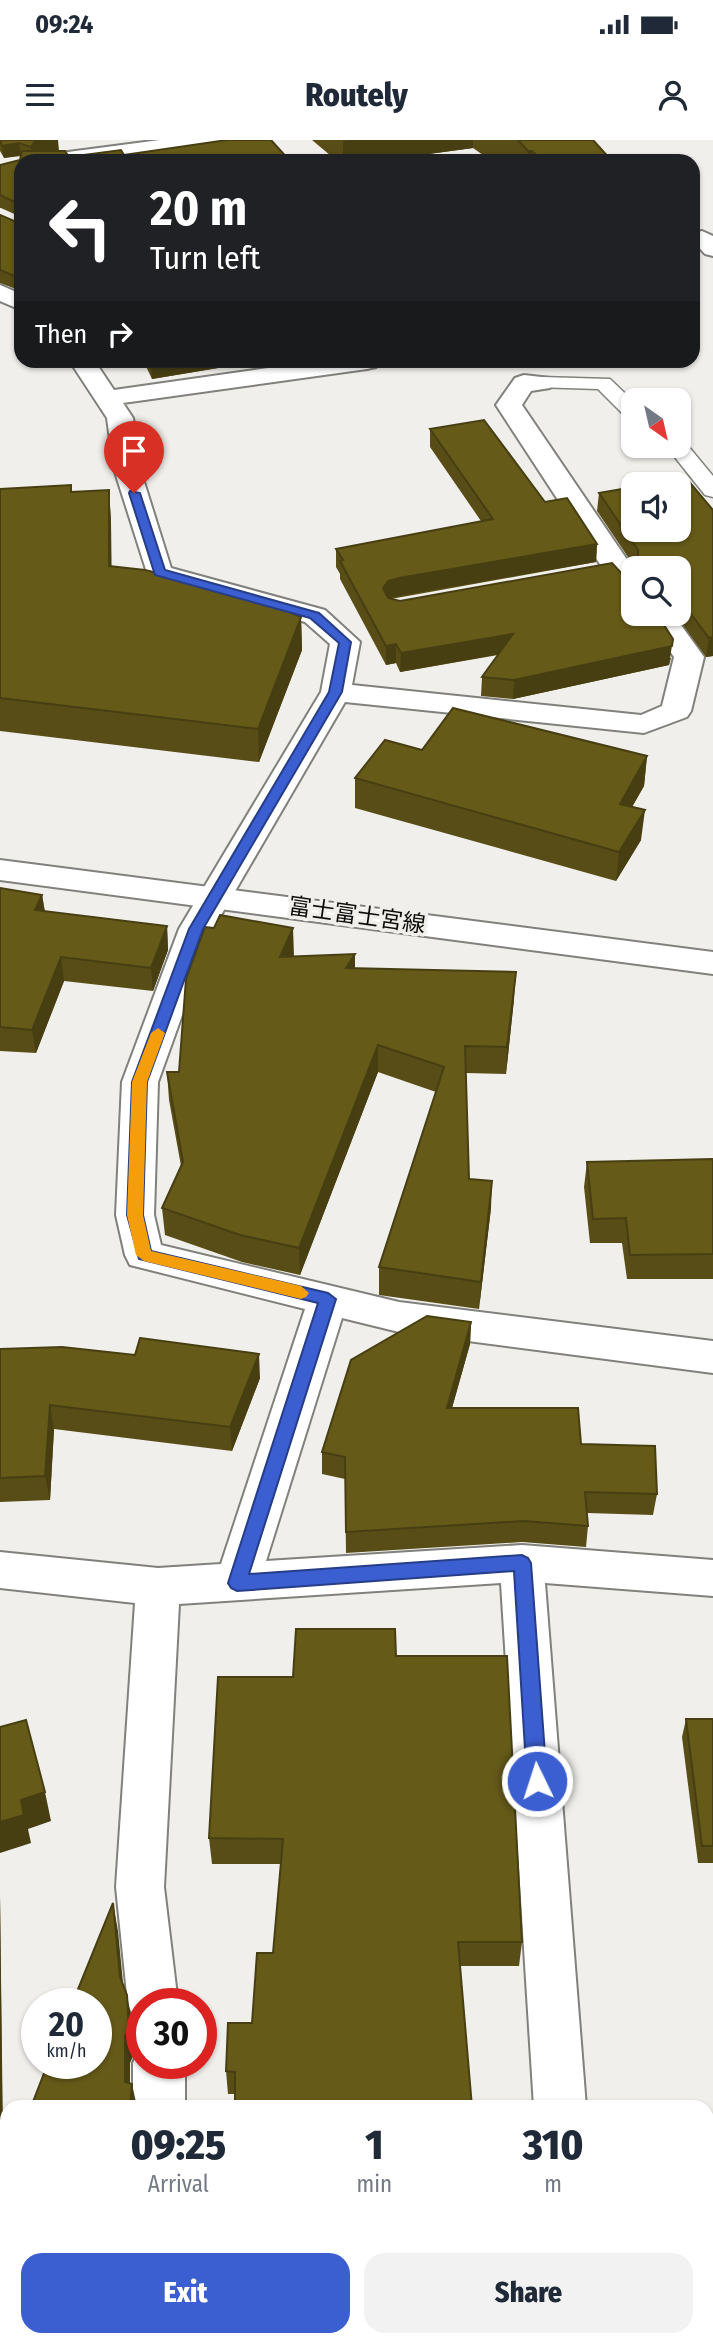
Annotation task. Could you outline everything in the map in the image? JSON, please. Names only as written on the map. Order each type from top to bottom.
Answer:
[{"type":"street","points":[[140,154],[210,140]]},
{"type":"street","points":[[87,368],[120,418],[127,469],[121,494],[159,573],[314,616],[345,642],[336,692],[196,929],[139,1082],[135,1215],[144,1255],[399,1317],[713,1357]]},
{"type":"street","points":[[108,398],[324,368]]},
{"type":"street","points":[[527,368],[541,383]]},
{"type":"street","points":[[541,383],[524,383],[509,405],[614,577]]},
{"type":"street","points":[[336,692],[644,724],[676,711],[689,657],[667,626]]},
{"type":"street","name":"富士富士宮線","points":[[0,870],[217,896],[713,963]]},
{"type":"street","points":[[237,1583],[328,1299]]},
{"type":"street","points":[[522,1563],[560,2100]]},
{"type":"street","points":[[0,1570],[158,1587],[522,1563],[713,1578]]},
{"type":"street","points":[[151,1988],[139,1886],[158,1587]]},
{"type":"street","points":[[159,2079],[159,2100]]},
{"type":"lane","points":[[541,383],[603,383],[621,401]]},
{"type":"lane","points":[[686,458],[713,490]]},
{"type":"building","points":[[0,140],[47,140],[35,141],[31,147],[19,143],[2,146]]},
{"type":"building","points":[[227,140],[271,140],[284,154],[131,154]]},
{"type":"building","points":[[518,140],[593,140],[606,154],[535,154],[528,151]]},
{"type":"building","points":[[121,150],[123,154],[91,154]]},
{"type":"building","points":[[22,151],[65,151],[67,154],[21,154]]},
{"type":"building","points":[[14,162],[14,202],[0,195],[0,165]]},
{"type":"building","points":[[0,215],[14,221],[14,276],[0,270]]},
{"type":"building","points":[[484,420],[545,502],[567,498],[597,544],[399,578],[388,581],[383,588],[388,598],[400,601],[612,563],[621,573],[621,626],[665,626],[673,639],[672,646],[514,680],[482,677],[513,634],[401,653],[396,644],[386,646],[336,549],[493,519],[430,429]]},
{"type":"building","points":[[691,484],[713,510],[713,637],[709,638],[691,614],[691,556],[638,556],[638,550],[633,542],[691,542]]},
{"type":"building","points":[[71,485],[71,492],[109,490],[109,566],[145,570],[252,596],[301,617],[258,729],[0,698],[0,489]]},
{"type":"building","points":[[621,489],[621,525],[599,493]]},
{"type":"building","points":[[453,708],[647,756],[620,804],[645,810],[619,852],[355,778],[385,740],[422,750]]},
{"type":"building","points":[[0,888],[42,895],[35,910],[167,926],[151,968],[61,957],[32,1030],[0,1027]]},
{"type":"building","points":[[220,915],[293,928],[280,957],[355,954],[346,968],[516,972],[507,1047],[465,1046],[469,1179],[492,1181],[481,1282],[379,1267],[444,1067],[378,1045],[299,1248],[240,1235],[162,1208],[183,1162],[167,1072],[179,1072],[186,979],[205,927],[214,928]]},
{"type":"building","points":[[713,1159],[713,1254],[630,1255],[626,1218],[593,1219],[587,1162]]},
{"type":"building","points":[[427,1316],[471,1322],[447,1408],[578,1408],[581,1444],[655,1446],[657,1494],[585,1492],[588,1526],[524,1521],[346,1532],[345,1457],[322,1452],[351,1360]]},
{"type":"building","points":[[140,1338],[259,1354],[230,1427],[50,1405],[45,1476],[0,1478],[0,1349],[62,1347],[135,1355]]},
{"type":"building","points":[[296,1629],[395,1629],[396,1656],[507,1656],[522,1942],[458,1942],[471,2100],[235,2100],[235,2072],[226,2071],[228,2023],[252,2023],[257,1953],[273,1953],[283,1839],[209,1838],[218,1677],[293,1677]]},
{"type":"building","points":[[686,1719],[713,1719],[713,1846],[702,1846]]},
{"type":"building","points":[[26,1720],[45,1792],[21,1800],[24,1815],[0,1822],[0,1727]]},
{"type":"building","points":[[113,1903],[120,1977],[126,1992],[125,2082],[132,2084],[131,2100],[34,2100],[42,2079],[112,2079],[112,1988],[78,1988]]},
{"type":"slow traffic","points":[[158,1033],[139,1082],[135,1215],[144,1255],[301,1293]]},
{"type":"route","points":[[134,493],[159,573],[314,616],[345,642],[336,692],[196,929],[139,1082],[135,1215],[144,1255],[328,1299],[237,1583],[522,1563],[537,1781]]}]
